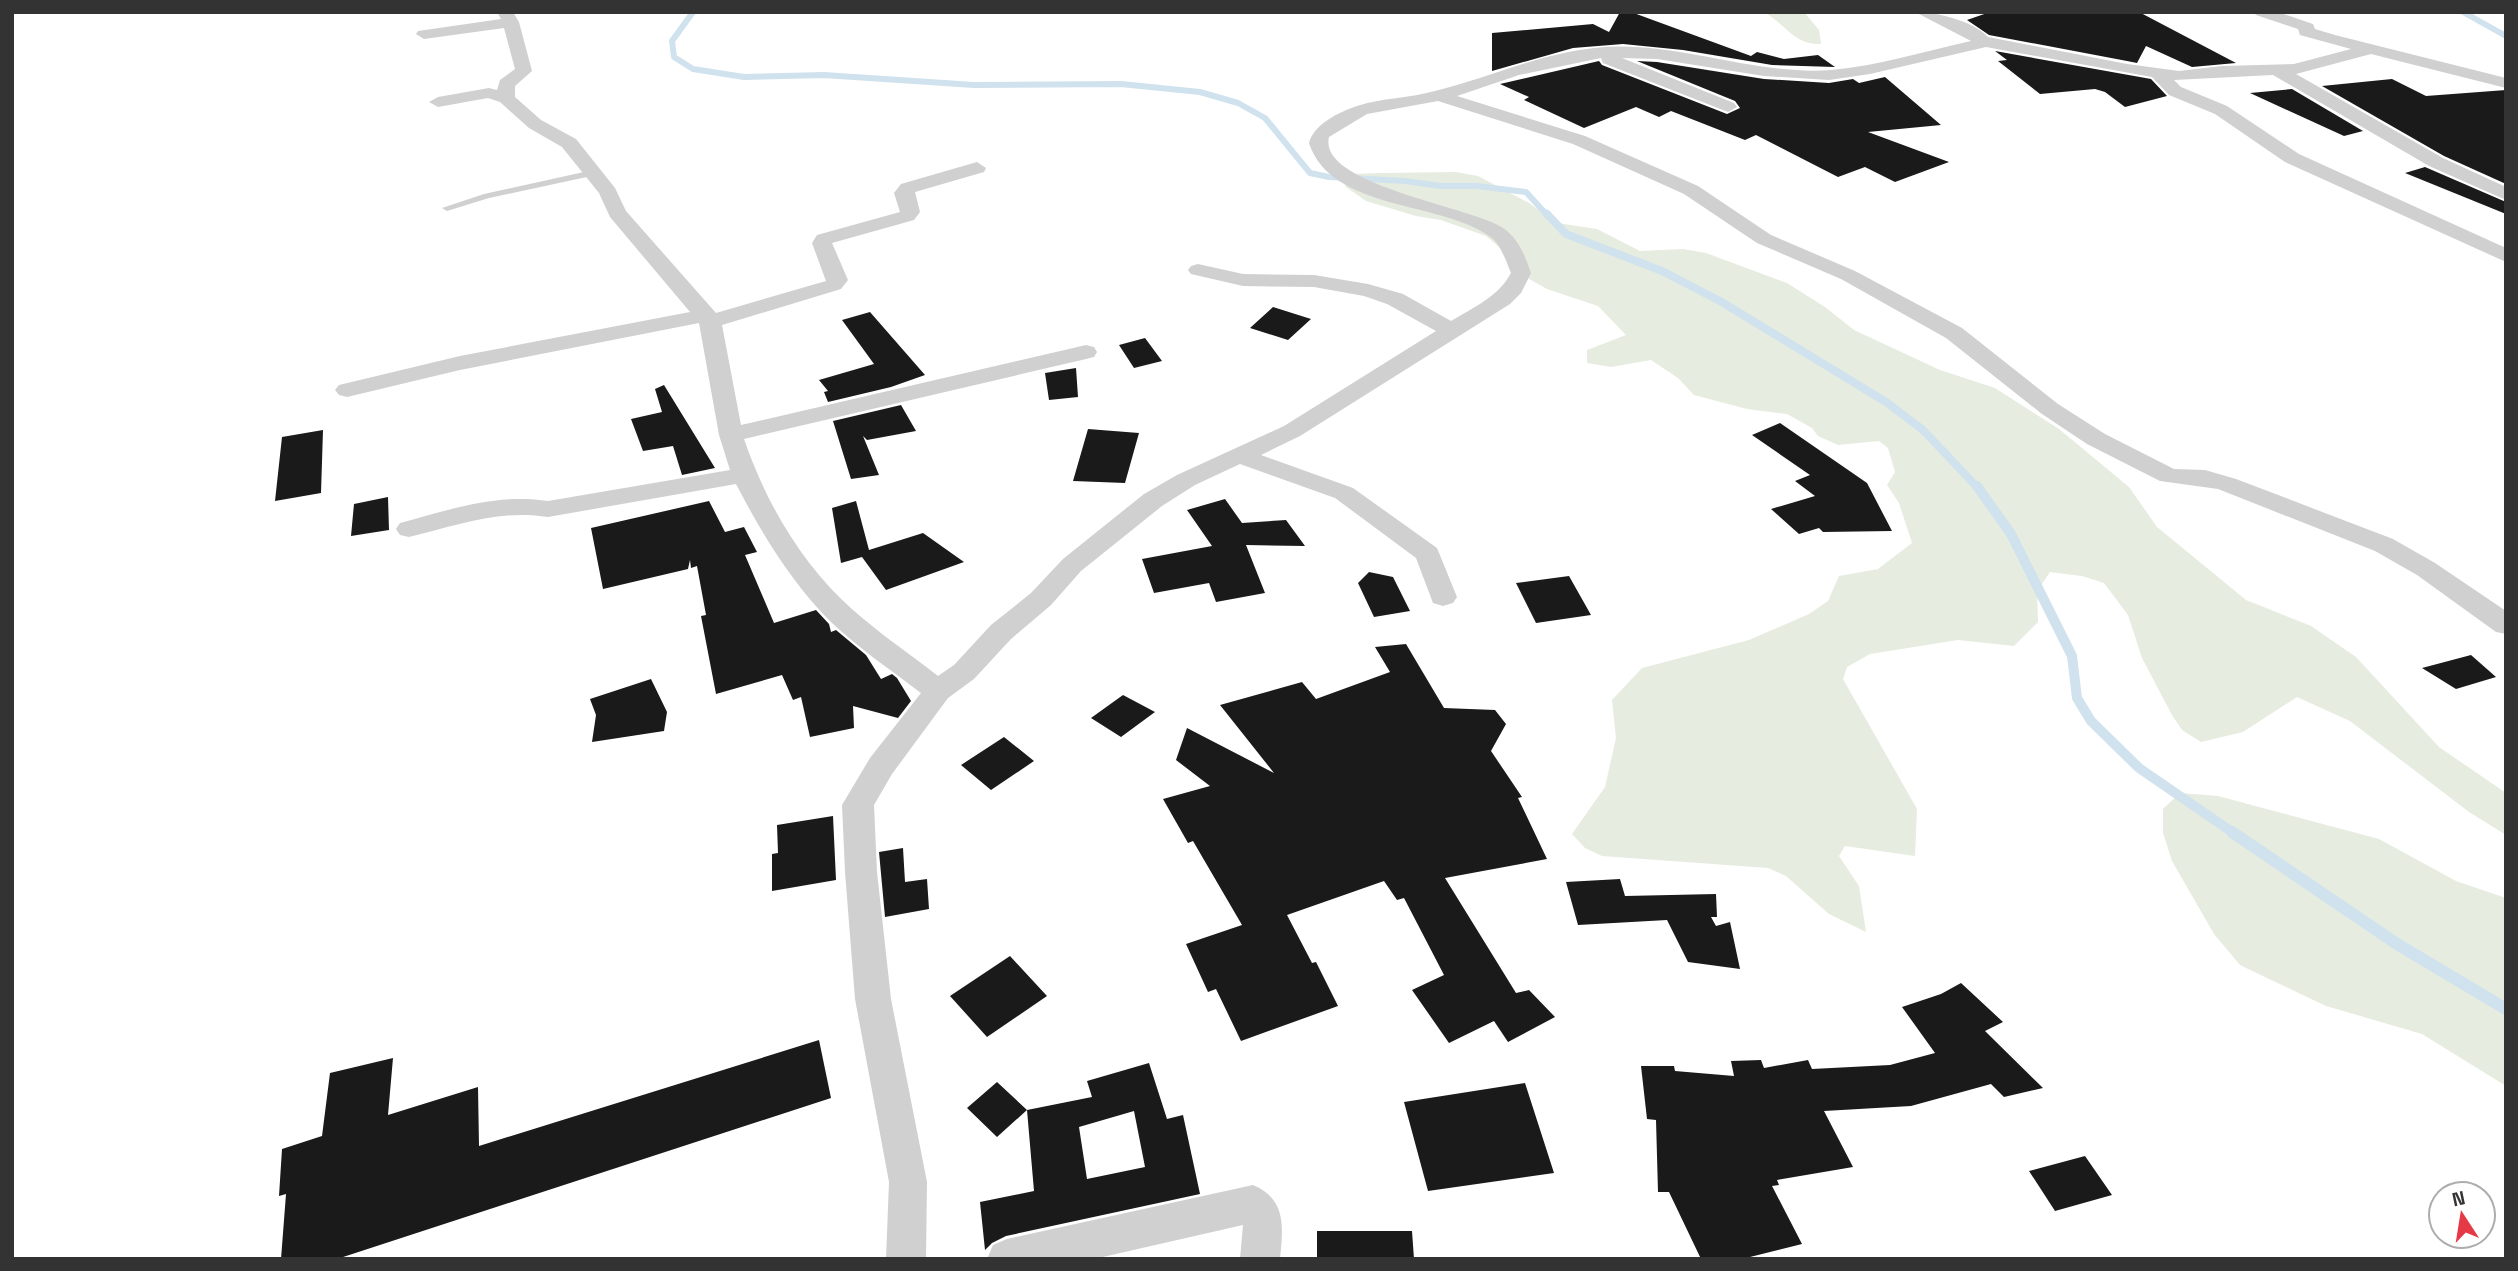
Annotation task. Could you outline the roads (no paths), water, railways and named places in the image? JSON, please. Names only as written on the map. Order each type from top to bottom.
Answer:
[{"type":"street","points":[[1930,15],[1962,12]]},
{"type":"street","points":[[2262,12],[2307,27],[2305,30],[2310,34],[2506,83]]},
{"type":"street","points":[[1930,15],[1976,35],[1980,38],[1978,43]]},
{"type":"street","points":[[424,34],[508,17],[524,71],[506,84],[506,98]]},
{"type":"street","points":[[906,1259],[908,1182],[873,999],[858,805],[881,766],[938,691],[964,672],[1001,632],[1041,599],[1072,565],[1098,542],[1153,500],[1186,480],[1292,432],[1503,299],[1521,273],[1511,247],[1498,233],[1480,223],[1395,198],[1357,183],[1323,158],[1318,143],[1321,135],[1331,126],[1362,110],[1439,96],[1514,71],[1594,53],[1657,54],[1764,71],[1829,75],[1870,69],[1978,43],[2179,76],[2222,71],[2294,69],[2368,50]]},
{"type":"street","points":[[1594,53],[1728,107]]},
{"type":"street","points":[[2277,69],[2436,162],[2506,194]]},
{"type":"street","points":[[2158,74],[2175,91],[2221,110],[2292,158],[2506,256]]},
{"type":"street","points":[[438,102],[489,93],[506,98],[535,124],[569,143],[608,192],[617,213],[708,319],[731,435],[744,475],[772,528],[800,569],[842,616],[938,691]]},
{"type":"street","points":[[1439,96],[1579,141],[1691,190],[1765,239],[1848,275],[1944,327],[2050,409],[2096,439],[2169,476],[2205,478],[2227,484],[2384,545],[2426,569],[2506,625]]},
{"type":"street","points":[[347,390],[460,363],[708,319],[834,285],[837,280],[822,243],[824,239],[907,216],[910,212],[904,193],[908,188],[977,168]]},
{"type":"street","points":[[1198,270],[1243,279],[1314,281],[1368,290],[1395,299],[1451,330]]},
{"type":"street","points":[[731,435],[1086,352]]},
{"type":"street","points":[[1241,456],[1344,493],[1428,554],[1443,597]]},
{"type":"street","points":[[410,529],[500,506],[526,505],[548,509],[744,475]]},
{"type":"street","points":[[1007,1259],[1245,1204],[1253,1204],[1260,1209],[1262,1216],[1260,1259]]},
{"type":"lane","points":[[447,208],[487,196],[593,173]]},
{"type":"waterway","points":[[693,12],[672,41],[674,57],[693,69],[744,77],[824,75],[974,85],[1121,84],[1200,92],[1238,103],[1265,118],[1310,173],[1329,177],[1405,181],[1441,186],[1477,186],[1526,192],[1548,216]]},
{"type":"waterway","points":[[2463,12],[2506,36]]},
{"type":"waterway","points":[[1547,214],[1566,234],[1662,271],[1720,301],[1886,402],[1923,430],[1978,488]]},
{"type":"waterway","points":[[1977,486],[2011,534],[2072,656],[2077,698],[2091,721],[2139,768],[2235,834]]},
{"type":"waterway","points":[[2232,832],[2397,944],[2506,1009]]}]
